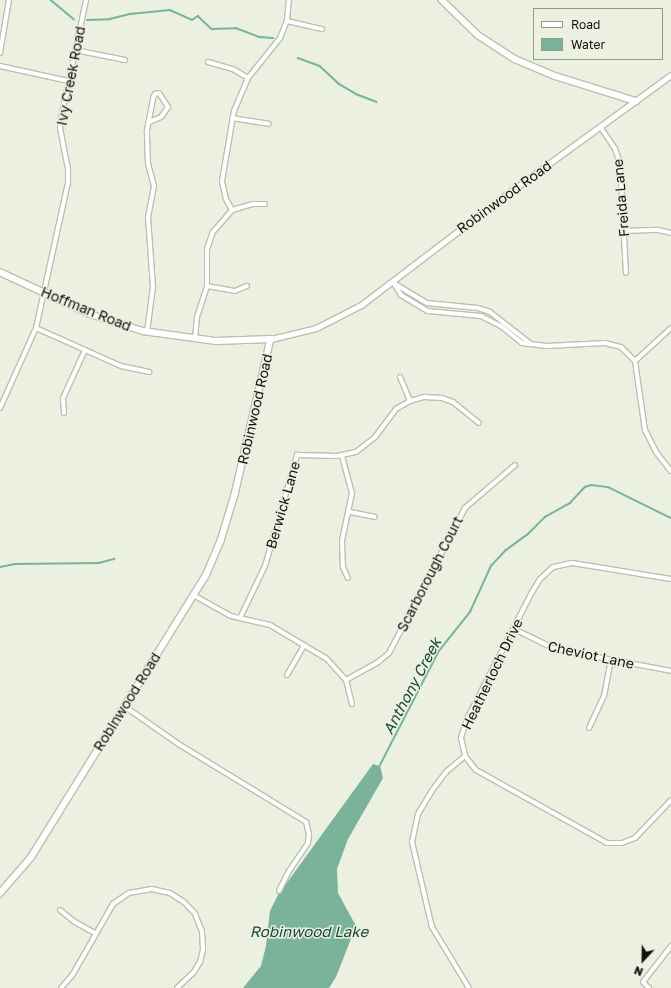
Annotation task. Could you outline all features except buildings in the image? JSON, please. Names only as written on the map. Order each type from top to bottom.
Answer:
[{"type":"main road","points":[[442,0],[478,34],[515,59],[550,74],[636,101]]},
{"type":"main road","name":"Hoffman Road","points":[[0,272],[104,319],[147,332],[195,340],[271,339]]},
{"type":"main road","name":"Robinwood Road","points":[[0,894],[32,857],[123,706],[195,596],[213,560],[230,509],[271,339]]},
{"type":"street","points":[[0,53],[1,39],[9,0]]},
{"type":"street","name":"Ivy Creek Road","points":[[0,408],[36,328],[68,183],[68,169],[60,128],[68,81],[86,0]]},
{"type":"street","points":[[232,210],[226,199],[222,180],[235,104],[248,78],[277,44],[287,21],[289,0]]},
{"type":"street","points":[[287,21],[322,29]]},
{"type":"street","points":[[75,50],[125,60]]},
{"type":"street","points":[[208,62],[224,65],[248,78]]},
{"type":"street","points":[[0,66],[68,81]]},
{"type":"street","name":"Robinwood Road","points":[[271,339],[304,332],[329,322],[361,305],[496,202],[601,128],[671,75]]},
{"type":"street","points":[[147,332],[153,288],[148,217],[154,186],[148,164],[149,122],[153,98],[155,94],[159,93],[168,107],[161,117],[149,122]]},
{"type":"street","points":[[232,118],[269,124]]},
{"type":"street","name":"Freida Lane","points":[[601,128],[615,149],[620,163],[625,231],[626,273]]},
{"type":"street","points":[[195,340],[197,317],[207,286],[209,242],[216,227],[232,210],[253,204],[265,204]]},
{"type":"street","points":[[625,231],[658,230],[671,233]]},
{"type":"street","points":[[393,282],[427,303],[470,307],[490,312],[532,344]]},
{"type":"street","points":[[393,282],[402,295],[428,311],[469,314],[499,325],[517,340],[547,346],[605,342],[621,347],[635,361],[645,430],[656,452],[671,472]]},
{"type":"street","points":[[207,286],[235,290],[247,286]]},
{"type":"street","points":[[469,314],[470,307]]},
{"type":"street","points":[[499,325],[502,320]]},
{"type":"street","points":[[36,328],[121,366],[149,372]]},
{"type":"street","points":[[635,361],[671,328]]},
{"type":"street","points":[[64,413],[63,398],[85,350]]},
{"type":"street","points":[[400,377],[410,400]]},
{"type":"street","name":"Berwick Lane","points":[[240,618],[265,566],[297,455],[342,456],[356,452],[372,441],[396,409],[410,400],[430,397],[447,400],[462,407],[479,423]]},
{"type":"street","points":[[342,456],[352,489],[350,512],[344,532],[341,554],[342,567],[348,578]]},
{"type":"street","name":"Scarborough Court","points":[[346,680],[372,667],[388,652],[465,508],[515,465]]},
{"type":"street","points":[[350,512],[375,517]]},
{"type":"street","name":"Heatherloch Drive","points":[[465,756],[461,742],[463,727],[540,579],[553,567],[572,563],[671,579]]},
{"type":"street","points":[[195,596],[224,612],[240,618],[270,625],[335,666],[346,680],[352,704]]},
{"type":"street","name":"Cheviot Lane","points":[[514,629],[555,649],[671,671]]},
{"type":"street","points":[[287,675],[304,646]]},
{"type":"street","points":[[589,728],[604,696],[611,660]]},
{"type":"street","points":[[123,706],[180,745],[306,822],[309,834],[308,843],[288,870],[279,891]]},
{"type":"street","points":[[469,988],[432,927],[412,842],[416,821],[429,795],[446,772],[465,756],[480,772],[606,843],[622,843],[635,838],[671,800]]},
{"type":"street","points":[[61,988],[73,974],[109,909],[129,893],[152,889],[165,891],[180,898],[198,919],[203,944],[198,967],[178,988]]},
{"type":"street","points":[[60,910],[75,922],[95,933]]},
{"type":"street","points":[[649,988],[643,982],[671,946]]},
{"type":"water","name":"Robinwood Lake","points":[[373,764],[380,766],[383,778],[348,839],[337,869],[338,893],[356,926],[336,977],[329,988],[243,988],[261,966],[266,946],[270,911],[278,895]]},
{"type":"waterway","points":[[51,0],[74,19]]},
{"type":"waterway","points":[[87,20],[110,19],[130,14],[170,10],[192,20],[198,16],[212,29],[236,28],[259,37],[273,38]]},
{"type":"waterway","points":[[298,58],[320,66],[339,84],[356,94],[377,102]]},
{"type":"waterway","name":"Anthony Creek","points":[[379,767],[439,651],[470,612],[491,566],[506,550],[527,535],[545,517],[570,503],[585,487],[591,485],[608,487],[671,518]]},
{"type":"waterway","points":[[0,567],[15,564],[99,563],[114,559]]}]
